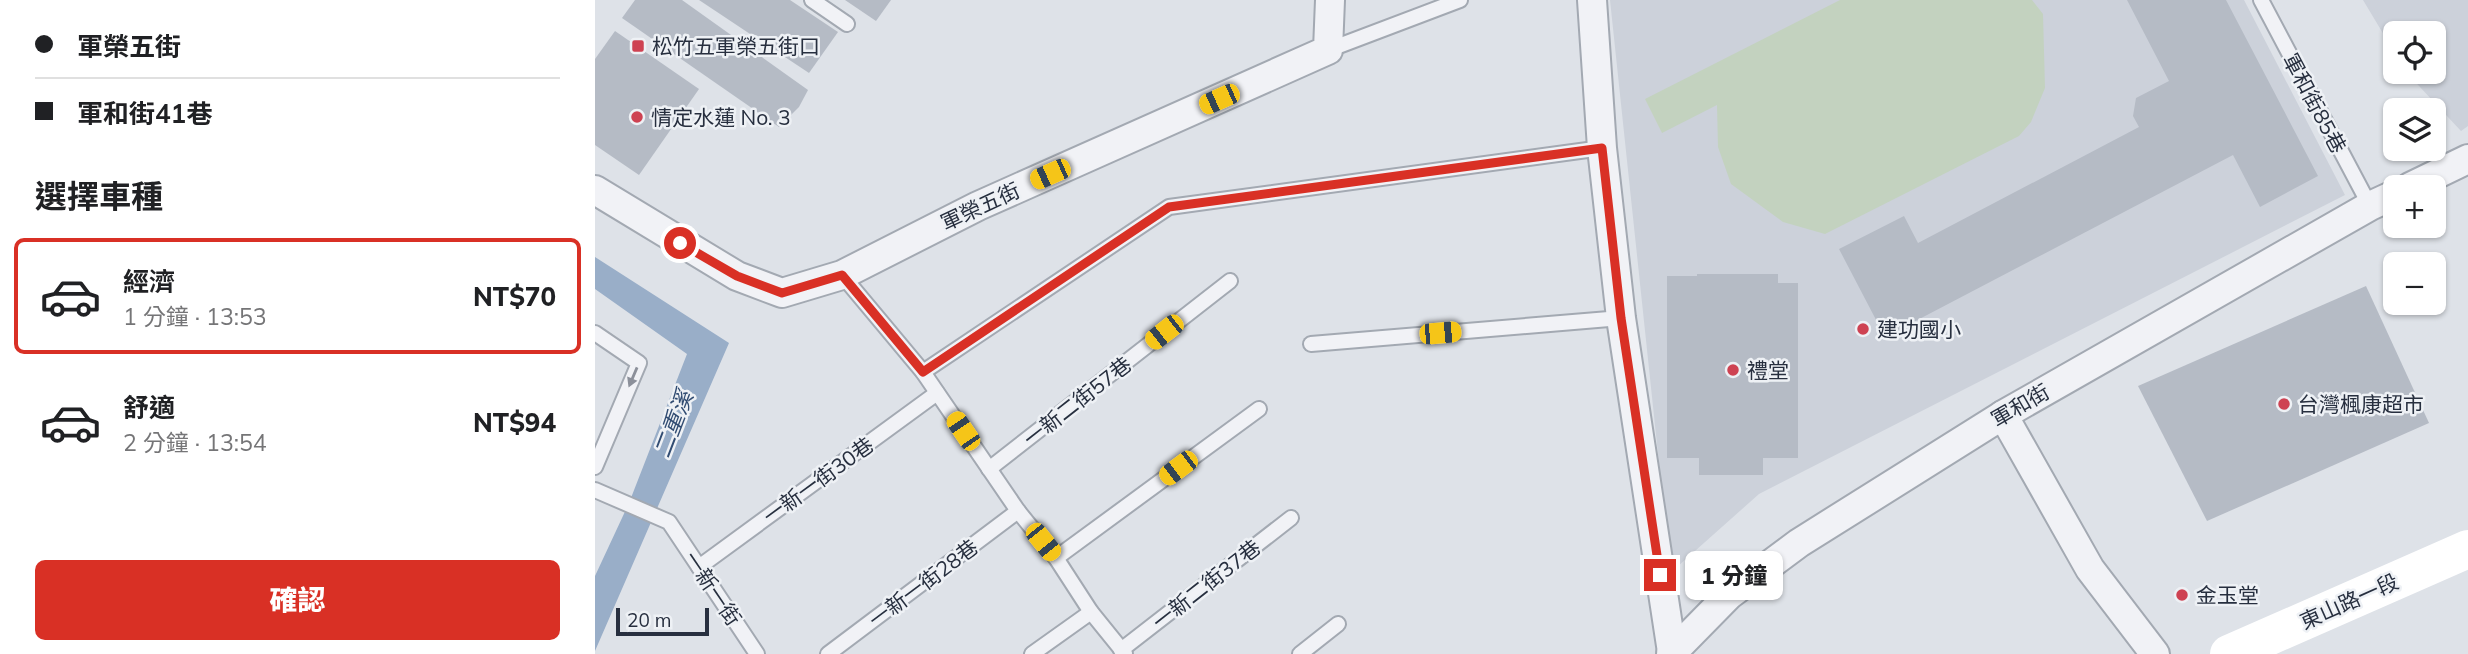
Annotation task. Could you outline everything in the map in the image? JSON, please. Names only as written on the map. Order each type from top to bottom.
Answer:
[{"type":"main road","name":"東山路一段","points":[[2229,654],[2468,549]]},
{"type":"street","points":[[1328,50],[1330,0]]},
{"type":"street","points":[[1593,0],[1602,148],[1621,318],[1672,653]]},
{"type":"street","name":"軍榮五街","points":[[595,190],[725,269],[782,293],[842,275],[978,206],[1328,50]]},
{"type":"street","points":[[2435,175],[2468,159]]},
{"type":"street","name":"軍和街","points":[[1672,653],[1729,595],[1799,543],[2003,415],[2383,200]]},
{"type":"street","points":[[2003,415],[2090,569],[2155,654]]},
{"type":"lane","points":[[812,0],[846,24]]},
{"type":"lane","points":[[1328,50],[1460,0]]},
{"type":"lane","name":"軍和街85巷","points":[[2261,0],[2370,206]]},
{"type":"lane","points":[[923,372],[1169,207],[1602,148]]},
{"type":"lane","points":[[842,275],[923,372],[1017,511],[1056,558],[1091,612],[1123,652]]},
{"type":"lane","name":"一新二街57巷","points":[[989,469],[1230,281]]},
{"type":"lane","points":[[1311,344],[1621,318]]},
{"type":"lane","points":[[595,333],[639,363],[595,467]]},
{"type":"lane","name":"一新一街30巷","points":[[699,567],[937,393]]},
{"type":"lane","points":[[1056,558],[1259,409]]},
{"type":"lane","name":"一新一街","points":[[595,490],[669,522],[757,654]]},
{"type":"lane","name":"一新一街28巷","points":[[828,654],[1017,511]]},
{"type":"lane","name":"一新二街37巷","points":[[1123,652],[1291,518]]},
{"type":"lane","points":[[1032,654],[1091,612]]},
{"type":"lane","points":[[1300,654],[1338,624]]},
{"type":"shaded area","name":"建功國小","points":[[1610,0],[2244,0],[2345,195],[1759,494],[1668,575],[1659,463]]},
{"type":"shaded area","points":[[2363,0],[2468,0],[2468,126],[2461,131],[2446,115],[2446,98],[2430,98],[2417,84],[2446,84],[2446,21],[2383,21],[2383,33]]},
{"type":"green space","points":[[1840,0],[2032,0],[2043,14],[2045,88],[2031,122],[2019,136],[1825,234],[1783,222],[1731,184],[1718,147],[1717,105],[1662,133],[1645,99]]},
{"type":"water","name":"二重溪","points":[[595,257],[729,343],[595,651],[595,576],[629,503],[687,354],[595,289]]},
{"type":"building","points":[[635,0],[682,0],[808,90],[799,107],[779,127],[622,18]]},
{"type":"building","points":[[699,0],[790,0],[838,32],[809,73]]},
{"type":"building","points":[[845,0],[891,0],[876,21]]},
{"type":"building","points":[[2127,0],[2226,0],[2318,176],[2260,207],[2233,155],[1885,337],[1839,249],[1904,216],[1918,243],[2139,127],[2133,116],[2136,98],[2169,81]]},
{"type":"building","name":"情定水蓮 No. 3","points":[[615,31],[699,89],[639,175],[595,145],[595,59]]},
{"type":"building","name":"禮堂","points":[[1778,274],[1778,283],[1798,283],[1798,458],[1763,458],[1763,475],[1699,475],[1699,458],[1667,458],[1667,276]]},
{"type":"building","name":"台灣楓康超市","points":[[2366,286],[2429,423],[2207,521],[2138,386]]},
{"type":"place","name":"松竹五軍榮五街口","points":[[638,46]]},
{"type":"place","name":"情定水蓮 No. 3","points":[[637,117]]},
{"type":"place","name":"建功國小","points":[[1863,329]]},
{"type":"place","name":"禮堂","points":[[1733,370]]},
{"type":"place","name":"台灣楓康超市","points":[[2284,404]]},
{"type":"place","name":"金玉堂","points":[[2182,595]]},
{"type":"route","points":[[680,243],[737,276],[782,293],[842,275],[923,372],[1169,207],[1602,148],[1621,318],[1660,575]]}]
